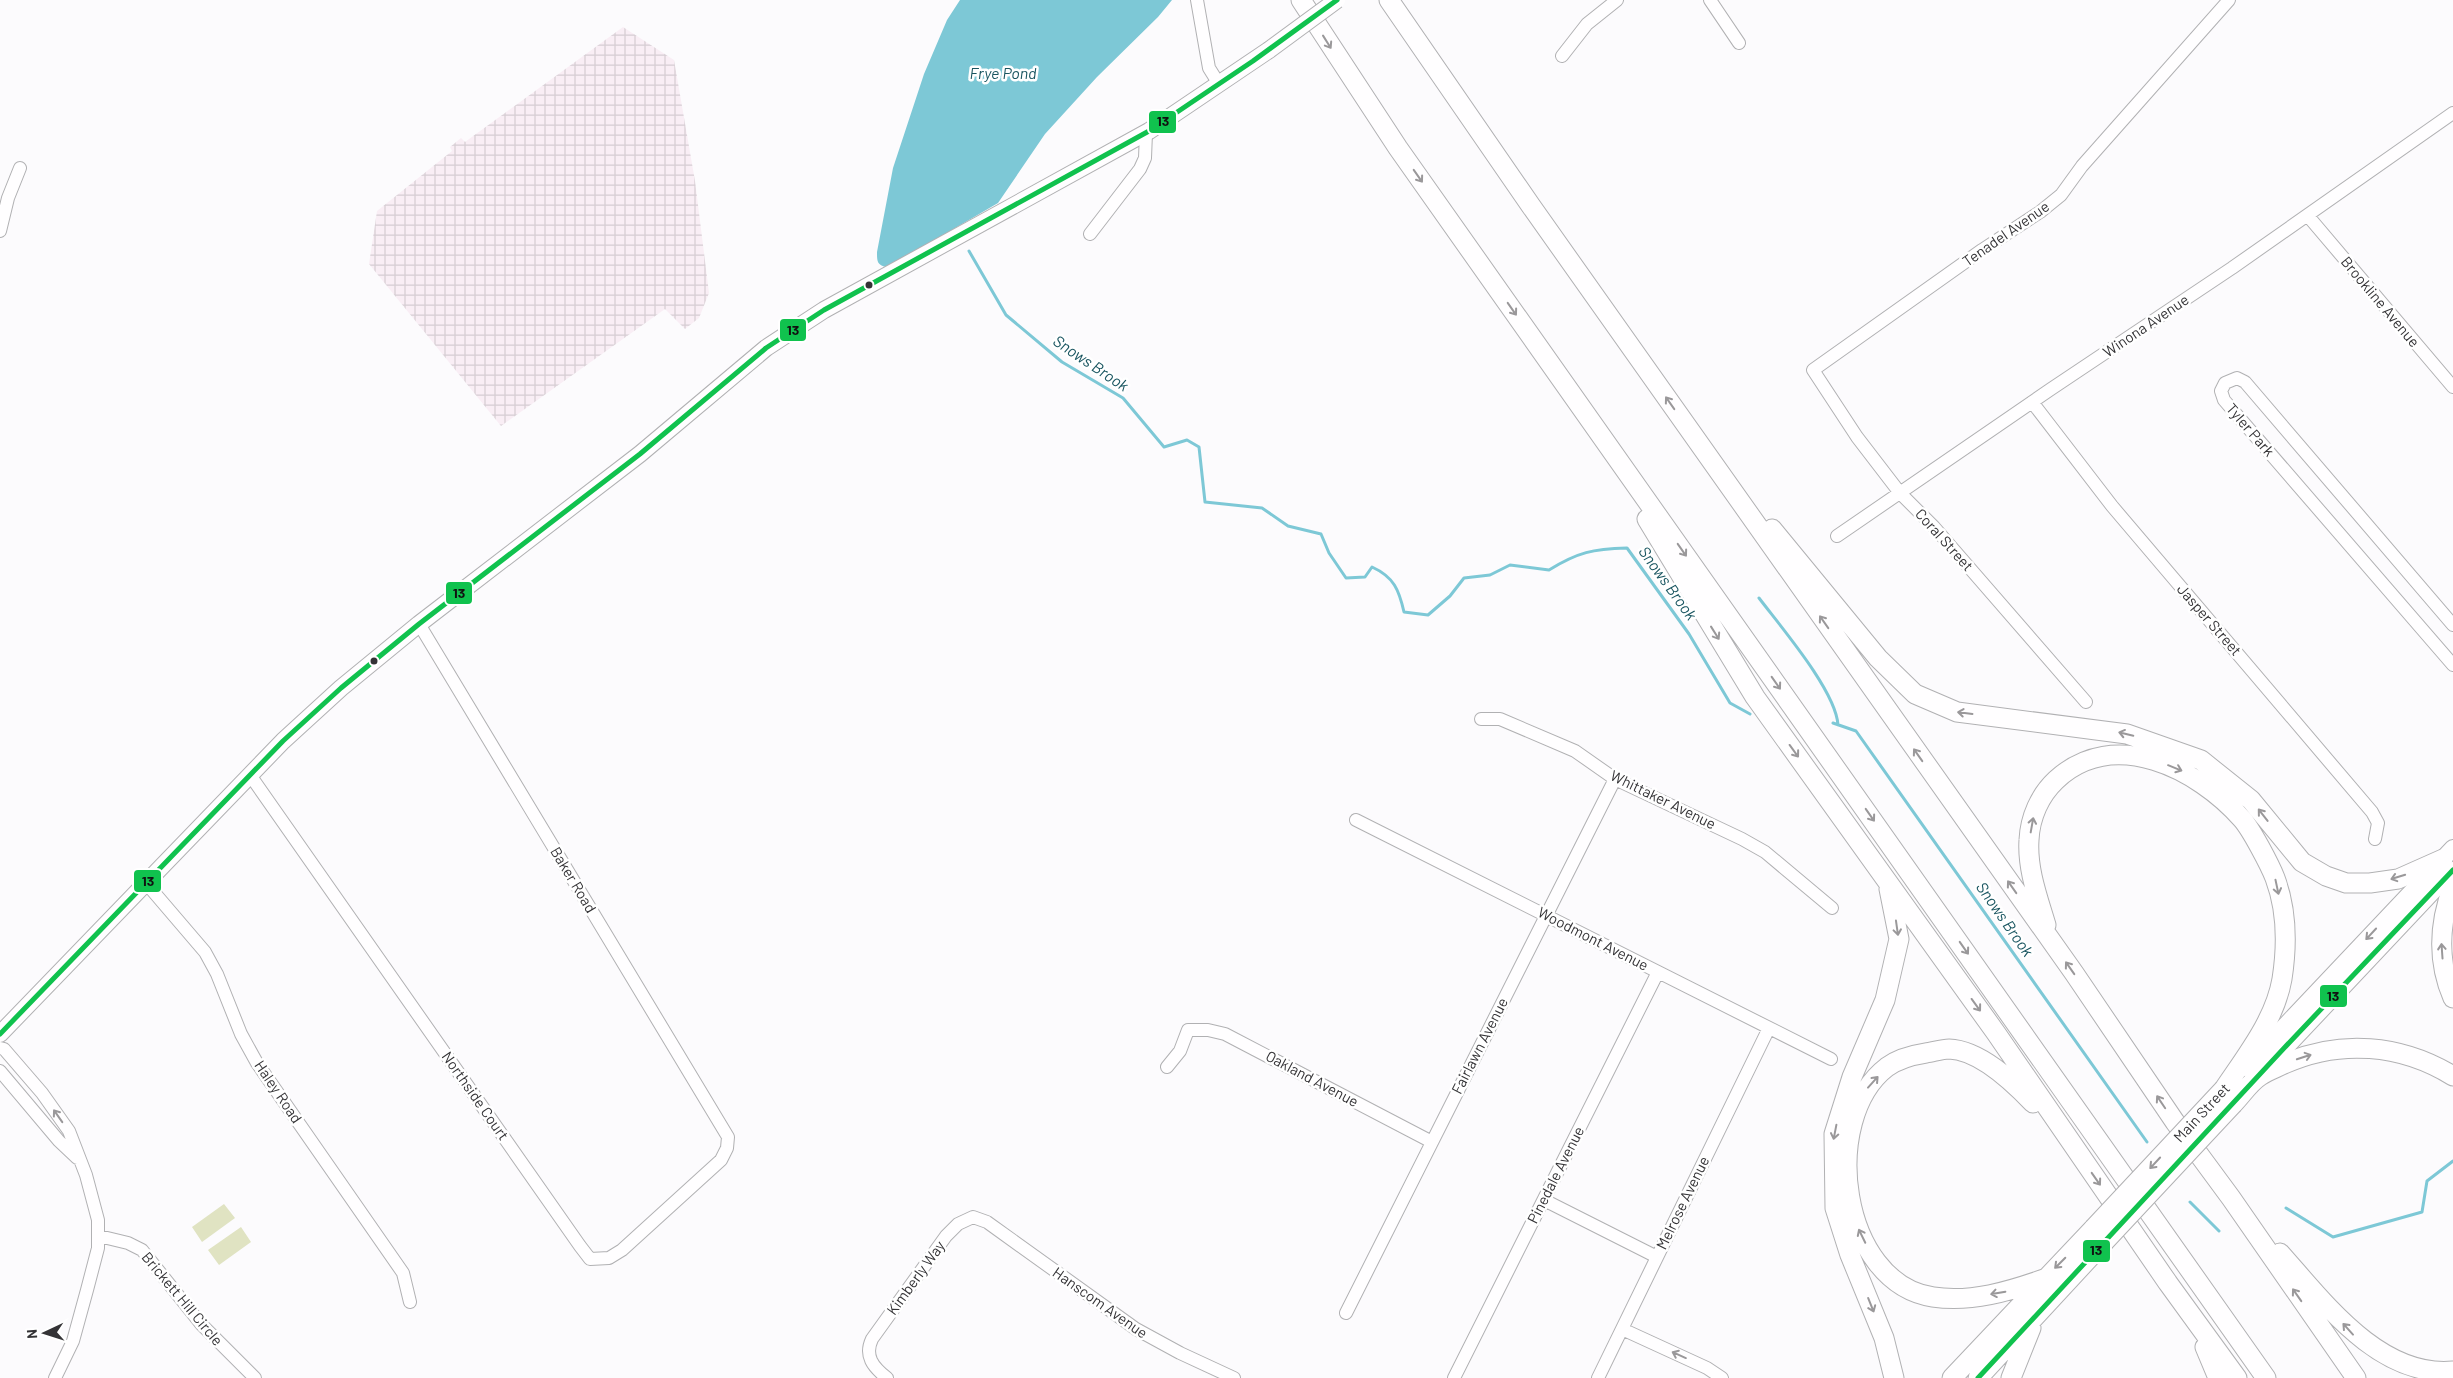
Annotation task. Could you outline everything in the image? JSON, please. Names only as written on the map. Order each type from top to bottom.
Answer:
[{"type":"highway","points":[[1301,0],[1398,148],[2266,1378]]},
{"type":"highway","points":[[1390,0],[1466,113],[2356,1378]]},
{"type":"highway","points":[[1583,410],[1705,618],[1755,697],[1996,1033],[2168,1283],[2238,1378]]},
{"type":"highway","points":[[1684,423],[1878,658],[1915,694],[1957,712],[2127,734],[2201,760],[2251,800],[2302,862],[2326,876],[2346,883],[2370,883],[2398,879],[2450,859]]},
{"type":"highway","points":[[2050,941],[2032,876],[2029,840],[2034,814],[2046,790],[2067,770],[2092,759],[2118,755],[2147,757],[2182,770],[2214,791],[2244,820],[2272,873],[2286,928],[2282,981],[2266,1025],[2229,1096]]},
{"type":"highway","points":[[1887,880],[1899,939],[1884,1000],[1852,1077],[1834,1134],[1835,1208],[1850,1255],[1884,1338],[1894,1378]]},
{"type":"highway","points":[[2453,886],[2440,933],[2442,962],[2453,998]]},
{"type":"highway","points":[[2259,1076],[2300,1057],[2324,1051],[2361,1048],[2382,1049],[2419,1058],[2453,1076]]},
{"type":"highway","points":[[2044,1278],[2010,1291],[1963,1298],[1933,1297],[1912,1290],[1894,1280],[1876,1262],[1860,1234],[1851,1205],[1848,1168],[1850,1140],[1855,1112],[1868,1087],[1888,1067],[1912,1055],[1949,1049],[1972,1055],[2011,1080],[2068,1139]]},
{"type":"highway","name":"Main Street","points":[[1978,1378],[2036,1317],[2099,1235],[2229,1096],[2259,1076]]},
{"type":"highway","points":[[2231,1198],[2356,1338],[2383,1359],[2410,1370],[2429,1373],[2453,1371]]},
{"type":"highway","name":"Main Street","points":[[1952,1378],[2044,1278],[2099,1235]]},
{"type":"highway","points":[[2168,1283],[2212,1360],[2218,1378]]},
{"type":"highway","points":[[2011,1378],[2036,1317]]},
{"type":"main road","points":[[0,1034],[250,775],[341,688],[419,624],[640,454],[750,360],[783,336],[931,250],[1146,133],[1269,50],[1336,0]]},
{"type":"main road","name":"Main Street","points":[[2259,1076],[2450,859]]},
{"type":"main road","name":"Main Street","points":[[2229,1096],[2450,859]]},
{"type":"street","points":[[1198,0],[1209,68],[1220,84]]},
{"type":"street","points":[[1562,56],[1587,24],[1617,0]]},
{"type":"street","points":[[1710,0],[1739,42]]},
{"type":"street","name":"Tenadel Avenue","points":[[1813,370],[1982,250],[2040,212],[2061,195],[2082,166],[2229,0]]},
{"type":"street","name":"Winona Avenue","points":[[1837,536],[2308,216],[2453,114]]},
{"type":"street","points":[[1090,234],[1140,169],[1146,158],[1146,133]]},
{"type":"street","points":[[0,231],[8,198],[20,168]]},
{"type":"street","name":"Brookline Avenue","points":[[2308,216],[2453,387]]},
{"type":"street","name":"Coral Street","points":[[1813,370],[1857,437],[1900,493],[1934,527],[2086,702]]},
{"type":"street","name":"Tyler Park","points":[[2453,626],[2245,382],[2237,378],[2225,383],[2221,391],[2224,400],[2453,665]]},
{"type":"street","name":"Jasper Street","points":[[2032,402],[2112,506],[2372,812],[2378,823],[2375,839]]},
{"type":"street","name":"Baker Road","points":[[419,624],[728,1137]]},
{"type":"street","name":"Whittaker Avenue","points":[[1481,719],[1500,719],[1576,751],[1615,779],[1676,806],[1765,852],[1832,908]]},
{"type":"street","name":"Northside Court","points":[[250,775],[590,1258],[609,1258],[622,1250],[722,1160],[727,1148],[728,1137]]},
{"type":"street","name":"Fairlawn Avenue","points":[[1346,1313],[1615,779]]},
{"type":"street","name":"Woodmont Avenue","points":[[1356,820],[1831,1059]]},
{"type":"street","name":"Haley Road","points":[[146,883],[205,952],[214,968],[234,1020],[249,1049],[403,1273],[410,1302]]},
{"type":"street","name":"Pinedale Avenue","points":[[1454,1378],[1658,972]]},
{"type":"street","name":"Melrose Avenue","points":[[1598,1378],[1769,1028]]},
{"type":"street","name":"Oakland Avenue","points":[[1167,1067],[1180,1051],[1188,1030],[1208,1030],[1225,1034],[1432,1142]]},
{"type":"street","points":[[0,1048],[4,1049],[11,1056],[69,1131],[95,1203],[99,1236],[95,1260],[72,1342],[55,1378]]},
{"type":"street","points":[[0,1071],[59,1141],[78,1159]]},
{"type":"street","points":[[1544,1200],[1657,1257]]},
{"type":"street","name":"Kimberly Way","points":[[887,1378],[873,1366],[869,1348],[872,1338],[946,1236],[958,1224],[973,1217]]},
{"type":"street","name":"Hanscom Avenue","points":[[973,1217],[987,1222],[1136,1329],[1180,1353],[1234,1378]]},
{"type":"street","name":"Brickett Hill Circle","points":[[99,1236],[128,1243],[142,1250],[156,1265],[201,1324],[256,1378]]},
{"type":"street","points":[[1622,1329],[1707,1368],[1722,1378]]},
{"type":"shaded area","points":[[623,27],[674,60],[695,181],[709,293],[699,318],[685,329],[665,309],[501,426],[369,264],[377,211],[452,151],[450,147],[461,138],[465,142]]},
{"type":"green space","points":[[224,1204],[235,1218],[202,1242],[192,1227]]},
{"type":"green space","points":[[241,1227],[251,1242],[219,1265],[208,1250]]},
{"type":"water","name":"Frye Pond","points":[[960,0],[1172,0],[1158,17],[1097,77],[1045,134],[998,203],[886,267],[878,262],[877,252],[893,168],[924,74],[947,20]]},
{"type":"waterway","name":"Snows Brook","points":[[969,251],[1006,315],[1062,362],[1123,398],[1164,447],[1187,440],[1199,447],[1205,502],[1262,508],[1288,526],[1321,534],[1329,553],[1346,578],[1365,577],[1372,567],[1386,575],[1394,585],[1404,612],[1428,615],[1450,596],[1464,578],[1490,575],[1510,565],[1549,570],[1577,555],[1605,549],[1627,548],[1689,634],[1730,703],[1750,714]]},
{"type":"waterway","points":[[1759,598],[1818,678],[1835,711],[1838,725]]},
{"type":"waterway","name":"Snows Brook","points":[[1833,723],[1856,731],[2147,1142]]},
{"type":"waterway","name":"Snows Brook","points":[[2286,1208],[2333,1237],[2422,1212],[2427,1181],[2453,1161]]},
{"type":"waterway","name":"Snows Brook","points":[[2190,1202],[2219,1231]]},
{"type":"transit line","name":"13","points":[[0,1034],[283,741],[341,688],[419,624],[640,454],[766,348],[824,310],[1149,131],[1253,61],[1337,0]]},
{"type":"transit line","name":"13","points":[[1978,1378],[2287,1045],[2453,870]]}]
